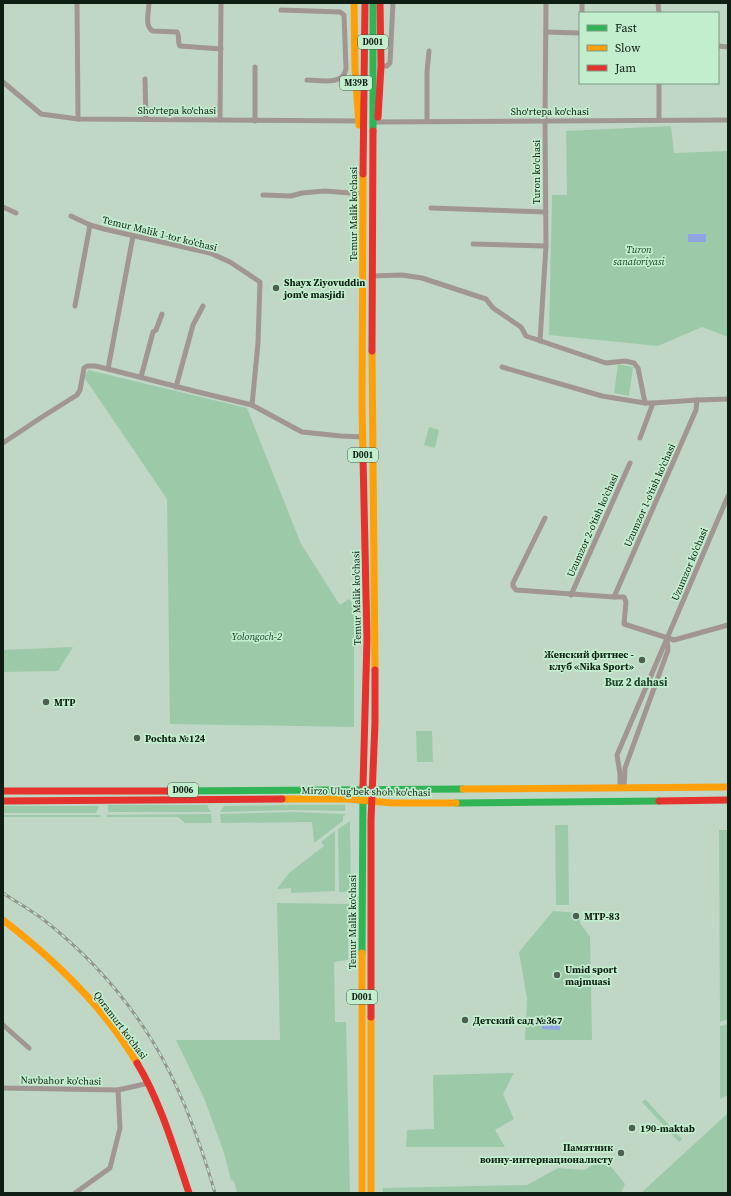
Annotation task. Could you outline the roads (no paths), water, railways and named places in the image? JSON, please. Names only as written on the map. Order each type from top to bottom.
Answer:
[{"type":"main road","name":"M39B","points":[[354,3],[355,69],[361,121]]},
{"type":"main road","name":"Temur Malik ko'chasi","points":[[362,1193],[362,800],[367,639],[363,437],[363,162],[361,121],[365,3]]},
{"type":"main road","name":"Temur Malik ko'chasi","points":[[370,1193],[372,790],[375,723],[372,403],[372,162],[375,122],[373,3]]},
{"type":"main road","points":[[375,122],[381,66],[380,3]]},
{"type":"main road","points":[[690,787],[690,801]]},
{"type":"main road","name":"Mirzo Ulug'bek shoh ko'chasi","points":[[3,791],[728,787]]},
{"type":"main road","points":[[557,788],[557,802]]},
{"type":"main road","points":[[504,789],[504,802]]},
{"type":"main road","points":[[267,790],[267,800]]},
{"type":"main road","name":"Mirzo Ulug'bek shoh ko'chasi","points":[[3,802],[348,799],[392,803],[728,800]]},
{"type":"main road","name":"Qoramurt koʻchasi","points":[[3,921],[41,950],[83,991],[129,1050],[160,1109],[188,1193]]},
{"type":"main road","points":[[362,1101],[371,1102]]},
{"type":"main road","points":[[362,1148],[371,1148]]},
{"type":"street","points":[[77,3],[78,120]]},
{"type":"street","points":[[150,3],[148,26],[150,30],[177,32],[179,36],[178,44],[180,46],[221,49]]},
{"type":"street","points":[[220,120],[221,3]]},
{"type":"street","points":[[381,66],[387,66],[390,63],[394,3]]},
{"type":"street","name":"Turon ko'chasi","points":[[540,341],[546,246],[546,3]]},
{"type":"street","points":[[281,10],[343,13],[345,16],[346,69],[344,76],[338,80],[307,80]]},
{"type":"street","points":[[546,32],[579,33]]},
{"type":"street","points":[[427,121],[427,72],[429,51]]},
{"type":"street","points":[[255,67],[255,121]]},
{"type":"street","points":[[346,69],[355,69]]},
{"type":"street","points":[[145,79],[146,119]]},
{"type":"street","name":"Sho'rtepa ko'chasi","points":[[3,82],[41,114],[78,120],[146,119],[361,121]]},
{"type":"street","points":[[659,84],[659,120]]},
{"type":"street","name":"Sho'rtepa ko'chasi","points":[[375,122],[728,120]]},
{"type":"street","points":[[263,195],[291,196],[302,193],[325,192],[363,194]]},
{"type":"street","points":[[3,207],[16,213]]},
{"type":"street","points":[[431,208],[546,212]]},
{"type":"street","name":"Temur Malik 1-tor ko'chasi","points":[[71,216],[90,225],[210,253],[230,262],[260,282],[258,343],[252,405]]},
{"type":"street","points":[[75,306],[90,225]]},
{"type":"street","points":[[108,369],[133,236]]},
{"type":"street","points":[[473,244],[546,246]]},
{"type":"street","points":[[372,276],[402,275],[422,278],[486,299],[493,308],[521,327],[526,336],[606,363],[625,361],[634,363],[638,368],[645,403]]},
{"type":"street","points":[[176,387],[193,325],[203,306]]},
{"type":"street","points":[[141,377],[153,332],[156,330],[162,314]]},
{"type":"street","points":[[3,443],[42,416],[77,395],[80,390],[85,367],[95,366],[252,405],[302,432],[363,437]]},
{"type":"street","points":[[502,367],[602,396],[645,403],[728,399]]},
{"type":"street","name":"Uzumzor 1-o'tish ko'chasi","points":[[614,597],[696,410],[697,400]]},
{"type":"street","points":[[640,438],[653,403]]},
{"type":"street","name":"Uzumzor 2-o'tish ko'chasi","points":[[571,595],[630,463]]},
{"type":"street","name":"Uzumzor ko'chasi","points":[[622,788],[617,755],[728,496]]},
{"type":"street","points":[[545,518],[513,586],[516,590],[571,595],[624,597],[626,599],[624,624],[667,639],[674,640],[728,625]]},
{"type":"street","name":"Uzumzor ko'chasi","points":[[622,788],[625,768],[668,650],[667,639]]},
{"type":"street","points":[[3,1025],[29,1048]]},
{"type":"street","name":"Navbahor ko'chasi","points":[[3,1088],[118,1090],[148,1084]]},
{"type":"street","points":[[75,1193],[110,1168],[120,1128],[118,1090]]},
{"type":"water","points":[[688,234],[706,234],[706,242],[688,242]]},
{"type":"water","points":[[542,1019],[560,1019],[560,1030],[542,1029]]},
{"type":"railway","points":[[3,893],[44,920],[60,933],[90,961],[130,1008],[153,1042],[181,1096],[196,1134],[215,1193]]},
{"type":"place","name":"Shayx Ziyovuddin jom'e masjidi","points":[[276,288]]},
{"type":"place","name":"Женский фитнес - клуб «Nika Sport»","points":[[642,660]]},
{"type":"place","name":"MTP","points":[[46,702]]},
{"type":"place","name":"Pochta №124","points":[[137,738]]},
{"type":"place","name":"MTP-83","points":[[576,916]]},
{"type":"place","name":"Umid sport majmuasi","points":[[557,975]]},
{"type":"place","name":"Детский сад №367","points":[[465,1020]]},
{"type":"place","name":"190-maktab","points":[[632,1128]]},
{"type":"place","name":"Памятник воину-интернационалисту","points":[[621,1153]]},
{"type":"district","name":"Buz 2 dahasi","points":[[636,682]]},
{"type":"park label","name":"Turon sanatoriyasi","points":[[639,254]]},
{"type":"park label","name":"Yolongoch-2","points":[[257,636]]}]
